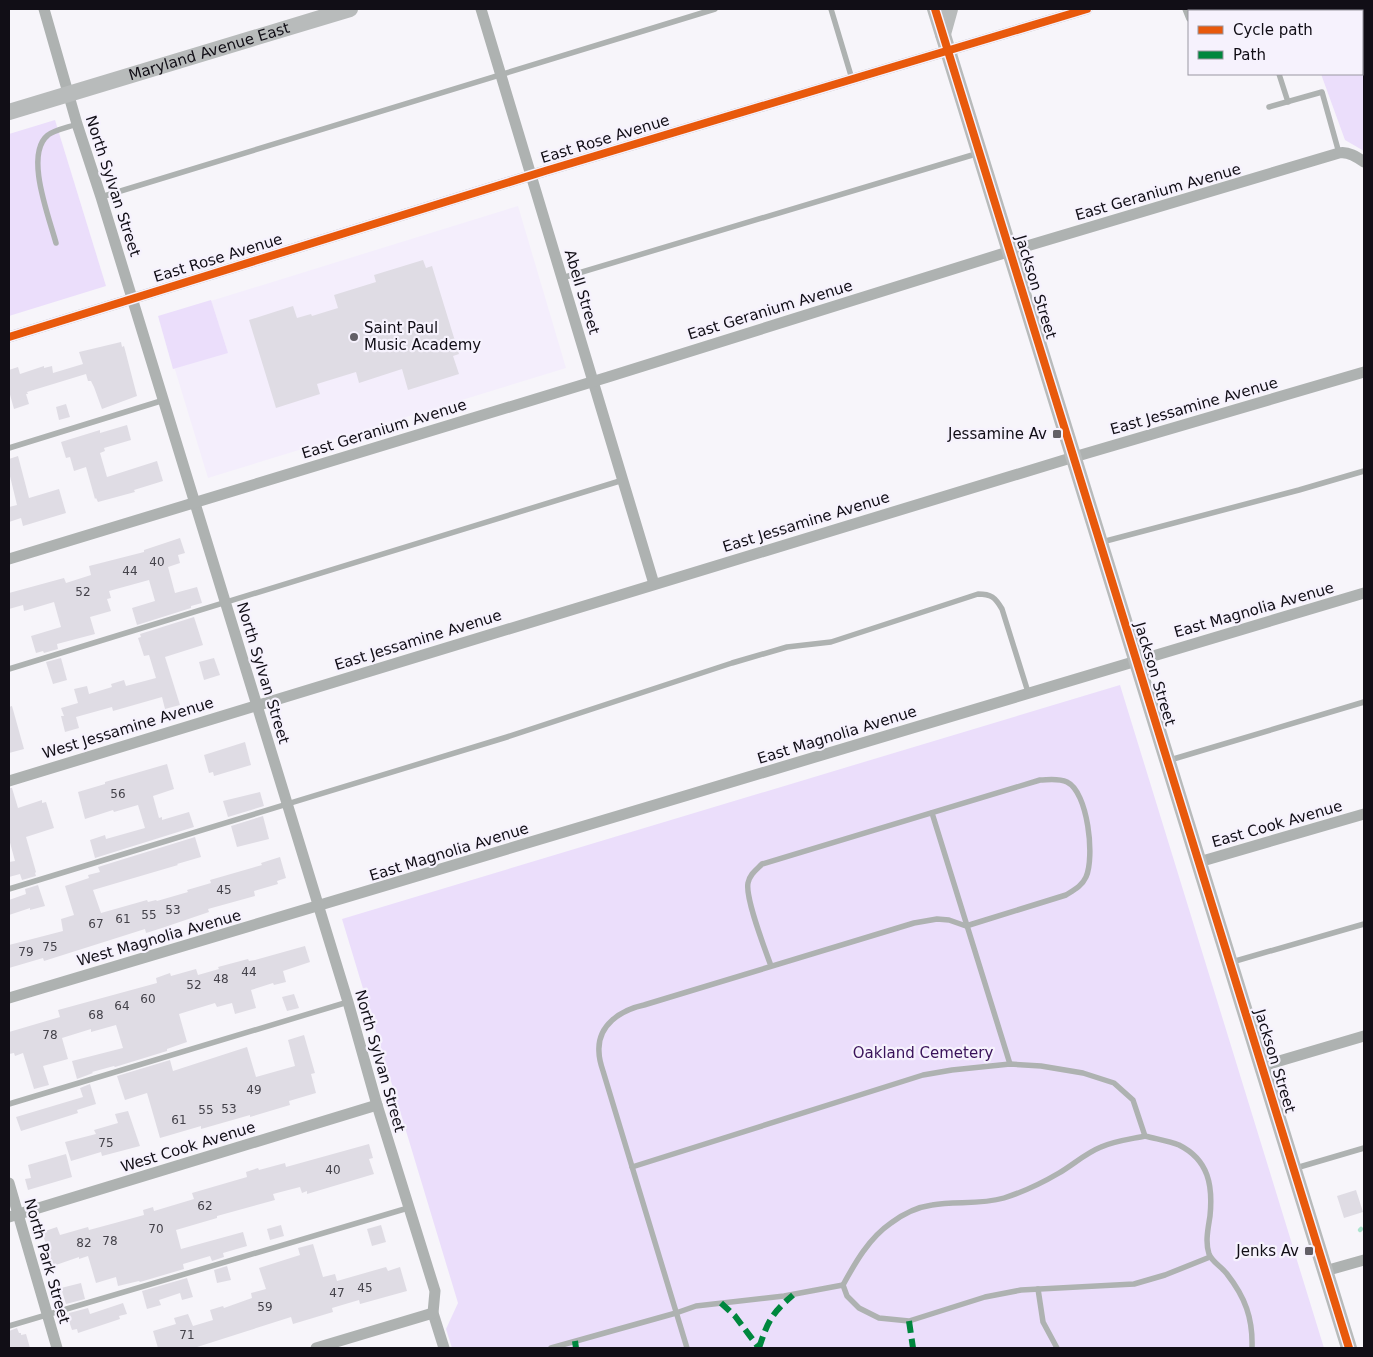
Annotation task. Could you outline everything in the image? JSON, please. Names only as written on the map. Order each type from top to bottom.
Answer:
[{"type":"street","name":"North Sylvan Street","points":[[44,9],[77,124],[164,400],[348,1002],[408,1208],[435,1291],[433,1313],[444,1348]]},
{"type":"street","name":"Maryland Avenue East","points":[[9,112],[350,9]]},
{"type":"street","name":"Abell Street","points":[[481,9],[654,584]]},
{"type":"street","name":"Jackson Street","points":[[935,9],[1349,1348]]},
{"type":"street","points":[[943,34],[950,9]]},
{"type":"street","name":"East Rose Avenue","points":[[9,337],[531,175],[1087,9]]},
{"type":"street","name":"East Geranium Avenue","points":[[9,559],[593,381],[1010,251],[1339,153],[1343,152],[1360,159]]},
{"type":"street","name":"East Jessamine Avenue","points":[[257,704],[1074,456],[1364,372]]},
{"type":"street","name":"East Magnolia Avenue","points":[[319,907],[1028,692],[1364,593]]},
{"type":"street","name":"West Jessamine Avenue","points":[[9,781],[257,704]]},
{"type":"street","name":"East Cook Avenue","points":[[1199,862],[1364,814]]},
{"type":"street","name":"West Magnolia Avenue","points":[[9,998],[319,907]]},
{"type":"street","points":[[1262,1066],[1364,1036]]},
{"type":"street","name":"West Cook Avenue","points":[[14,1216],[377,1105]]},
{"type":"street","name":"North Park Street","points":[[9,1182],[14,1216],[57,1348]]},
{"type":"street","points":[[1325,1271],[1364,1260]]},
{"type":"street","points":[[316,1348],[433,1313]]},
{"type":"lane","points":[[101,197],[715,9]]},
{"type":"lane","points":[[831,9],[852,79]]},
{"type":"lane","points":[[1279,75],[1288,102]]},
{"type":"lane","points":[[1269,108],[1322,92],[1339,153]]},
{"type":"lane","points":[[56,243],[38,173],[38,152],[40,144],[48,135],[54,131],[77,124]]},
{"type":"lane","points":[[562,278],[979,153]]},
{"type":"lane","points":[[9,448],[164,400]]},
{"type":"lane","points":[[1100,543],[1289,493],[1364,470]]},
{"type":"lane","points":[[9,669],[226,604],[623,480]]},
{"type":"lane","points":[[9,889],[507,737],[732,663],[787,647],[831,642],[978,594],[990,594],[996,599],[1002,609],[1028,692]]},
{"type":"lane","points":[[1168,761],[1364,702]]},
{"type":"lane","points":[[687,1348],[603,1071],[598,1050],[602,1032],[615,1017],[631,1008],[771,966],[914,923],[949,920],[966,926],[1066,895],[1079,887],[1086,878],[1091,853],[1091,840],[1081,798],[1067,782],[1040,780],[762,864],[752,873],[748,884],[749,897],[771,966]]},
{"type":"lane","points":[[932,813],[1010,1064]]},
{"type":"lane","points":[[1230,962],[1364,924]]},
{"type":"lane","points":[[9,1104],[348,1002]]},
{"type":"lane","points":[[632,1167],[923,1075],[962,1068],[1010,1064],[1041,1066],[1083,1073],[1114,1083],[1133,1100],[1145,1136]]},
{"type":"lane","points":[[842,1285],[856,1260],[872,1240],[890,1223],[914,1210],[933,1205],[971,1204],[1003,1198],[1033,1187],[1060,1172],[1084,1155],[1103,1146],[1145,1136],[1178,1145],[1200,1160],[1209,1178],[1211,1202],[1206,1245],[1210,1257],[1226,1273],[1246,1306],[1252,1333],[1252,1348]]},
{"type":"lane","points":[[1294,1169],[1364,1148]]},
{"type":"lane","points":[[9,1326],[408,1208]]},
{"type":"lane","points":[[842,1285],[847,1296],[859,1308],[879,1318],[909,1320],[985,1297],[1021,1290],[1134,1284],[1164,1275],[1210,1257]]},
{"type":"lane","points":[[551,1348],[696,1306],[784,1296],[842,1285]]},
{"type":"lane","points":[[1038,1289],[1043,1322],[1057,1348]]},
{"type":"shaded area","points":[[518,206],[566,368],[208,478],[159,317]]},
{"type":"green space","points":[[1364,9],[1364,151],[1345,140],[1321,75],[1363,75],[1363,10],[1298,10]]},
{"type":"green space","points":[[55,120],[106,286],[9,316],[9,134]]},
{"type":"green space","points":[[211,300],[228,353],[173,369],[158,316]]},
{"type":"green space","name":"Oakland Cemetery","points":[[1120,685],[1324,1348],[452,1348],[446,1329],[458,1303],[342,919]]},
{"type":"building","name":"Saint Paul Music Academy","points":[[423,260],[426,268],[432,266],[459,354],[453,356],[459,374],[408,390],[402,369],[359,383],[356,372],[317,384],[320,394],[276,408],[249,320],[293,306],[297,318],[311,314],[312,316],[338,308],[334,295],[376,282],[374,275]]},
{"type":"building","points":[[121,342],[122,347],[124,346],[137,396],[102,409],[94,387],[91,381],[88,381],[86,374],[27,392],[29,404],[14,409],[9,391],[9,370],[18,367],[20,374],[44,366],[44,368],[52,366],[53,373],[83,364],[79,352]]},
{"type":"building","points":[[66,404],[70,417],[59,420],[56,407]]},
{"type":"building","points":[[127,425],[131,440],[104,448],[105,451],[100,453],[107,477],[157,461],[163,481],[134,490],[135,492],[98,502],[95,499],[86,467],[74,471],[70,457],[66,458],[61,442],[100,430],[100,433]]},
{"type":"building","points":[[18,456],[29,498],[59,489],[66,513],[23,526],[21,518],[9,522],[9,507],[17,505],[9,472],[9,459]]},
{"type":"building","points":[[180,538],[185,553],[178,555],[180,563],[168,567],[175,593],[197,587],[202,603],[191,606],[191,608],[137,625],[132,608],[155,601],[149,580],[109,591],[111,598],[107,599],[111,611],[90,617],[95,634],[57,644],[58,649],[44,653],[43,651],[36,653],[31,636],[61,627],[54,602],[24,611],[23,605],[9,609],[9,593],[64,578],[66,583],[91,575],[89,566],[144,552],[144,550]]},
{"type":"building","points":[[194,617],[203,645],[165,657],[180,705],[165,709],[162,697],[113,711],[112,707],[76,717],[79,728],[65,732],[61,716],[64,716],[61,708],[78,703],[74,689],[87,686],[89,694],[112,687],[111,684],[124,680],[126,686],[156,678],[149,655],[144,656],[138,638],[141,637],[140,634]]},
{"type":"building","points":[[61,658],[67,680],[53,684],[46,662]]},
{"type":"building","points":[[214,658],[220,675],[204,680],[199,662]]},
{"type":"building","points":[[12,706],[24,749],[9,753],[9,707]]},
{"type":"building","points":[[245,742],[251,765],[214,776],[213,772],[209,773],[204,755]]},
{"type":"building","points":[[167,764],[174,789],[153,796],[159,818],[162,817],[162,820],[189,812],[194,827],[95,858],[90,840],[105,835],[106,839],[145,828],[138,805],[114,812],[113,810],[85,819],[78,792]]},
{"type":"building","points":[[9,788],[12,788],[18,808],[42,800],[42,803],[46,802],[54,828],[26,837],[36,876],[22,880],[20,874],[9,877],[9,862],[15,861],[9,839]]},
{"type":"building","points":[[260,792],[264,806],[228,817],[223,801]]},
{"type":"building","points":[[263,816],[269,839],[237,847],[231,826]]},
{"type":"building","points":[[195,837],[201,857],[93,890],[101,913],[147,900],[148,902],[157,901],[188,892],[187,890],[211,883],[210,880],[262,865],[261,863],[280,857],[286,878],[277,881],[278,884],[254,891],[255,896],[208,909],[209,912],[162,928],[146,933],[145,929],[44,961],[43,958],[9,968],[9,945],[63,931],[61,919],[74,915],[65,886],[89,878],[88,875],[100,872],[98,867]]},
{"type":"building","points":[[38,885],[45,906],[30,910],[30,908],[9,915],[9,900],[26,894],[25,889]]},
{"type":"building","points":[[305,946],[310,962],[283,971],[286,982],[274,985],[273,983],[251,990],[256,1008],[235,1014],[232,1003],[217,1007],[215,1003],[179,1014],[187,1042],[167,1049],[167,1051],[92,1072],[77,1079],[72,1061],[123,1048],[116,1025],[91,1032],[91,1029],[62,1038],[68,1059],[43,1066],[49,1085],[34,1089],[23,1053],[15,1056],[14,1053],[9,1054],[9,1032],[60,1017],[58,1010],[157,983],[156,978],[170,973],[171,976],[196,969],[198,975],[219,969],[218,967],[248,959],[249,961],[255,960]]},
{"type":"building","points":[[294,994],[299,1008],[287,1011],[282,997]]},
{"type":"building","points":[[304,1035],[315,1073],[311,1074],[316,1093],[289,1101],[290,1105],[250,1117],[250,1115],[201,1129],[201,1126],[160,1138],[147,1093],[125,1100],[117,1076],[170,1060],[173,1071],[247,1047],[256,1077],[295,1066],[288,1040]]},
{"type":"building","points":[[90,1084],[96,1104],[77,1110],[78,1113],[21,1131],[16,1117],[83,1097],[80,1088]]},
{"type":"building","points":[[128,1111],[140,1146],[102,1156],[101,1152],[71,1161],[65,1142],[96,1134],[94,1130],[118,1123],[115,1114]]},
{"type":"building","points":[[369,1144],[373,1158],[369,1159],[374,1174],[307,1194],[307,1191],[302,1193],[300,1187],[273,1194],[275,1200],[217,1216],[217,1218],[176,1230],[181,1249],[243,1232],[247,1246],[223,1253],[224,1257],[212,1261],[210,1256],[183,1264],[184,1269],[140,1282],[118,1286],[116,1277],[96,1283],[88,1256],[79,1259],[79,1257],[53,1266],[42,1232],[57,1227],[60,1235],[88,1227],[89,1230],[144,1215],[143,1210],[153,1207],[154,1211],[194,1199],[192,1193],[247,1177],[246,1172],[258,1168],[259,1170],[285,1163],[286,1167]]},
{"type":"building","points":[[66,1154],[72,1177],[28,1190],[25,1179],[31,1178],[28,1165]]},
{"type":"building","points":[[1356,1190],[1363,1212],[1344,1218],[1337,1196]]},
{"type":"building","points":[[281,1225],[284,1236],[270,1240],[267,1229]]},
{"type":"building","points":[[381,1225],[386,1242],[372,1246],[367,1229]]},
{"type":"building","points":[[313,1244],[323,1277],[335,1274],[337,1281],[386,1267],[388,1271],[400,1267],[407,1291],[360,1304],[359,1300],[332,1308],[333,1312],[293,1324],[291,1317],[194,1348],[158,1348],[153,1331],[176,1324],[174,1318],[188,1314],[193,1326],[213,1320],[210,1310],[223,1306],[224,1308],[252,1298],[251,1293],[266,1289],[259,1268],[300,1255],[298,1248]]},
{"type":"building","points":[[227,1266],[231,1280],[217,1283],[214,1270]]},
{"type":"building","points":[[187,1278],[193,1297],[182,1300],[180,1293],[159,1300],[161,1305],[147,1309],[142,1291]]},
{"type":"building","points":[[81,1283],[85,1299],[66,1304],[61,1288]]},
{"type":"building","points":[[123,1303],[127,1314],[119,1316],[120,1319],[78,1333],[77,1329],[72,1330],[67,1315],[69,1313],[88,1308],[90,1314]]},
{"type":"building","points":[[17,1328],[21,1335],[26,1334],[30,1348],[9,1348],[9,1331]]},
{"type":"marked path","points":[[759,1348],[771,1318],[793,1295]]},
{"type":"marked path","points":[[721,1303],[735,1316],[759,1348]]},
{"type":"marked path","points":[[909,1321],[913,1348]]},
{"type":"marked path","points":[[575,1341],[576,1348]]},
{"type":"cycle path","points":[[935,9],[1349,1348]]},
{"type":"cycle path","points":[[9,337],[545,171],[1087,9]]},
{"type":"place","name":"Saint Paul Music Academy","points":[[354,337]]},
{"type":"place","name":"Jessamine Av","points":[[1057,434]]},
{"type":"place","name":"Jenks Av","points":[[1309,1251]]}]
